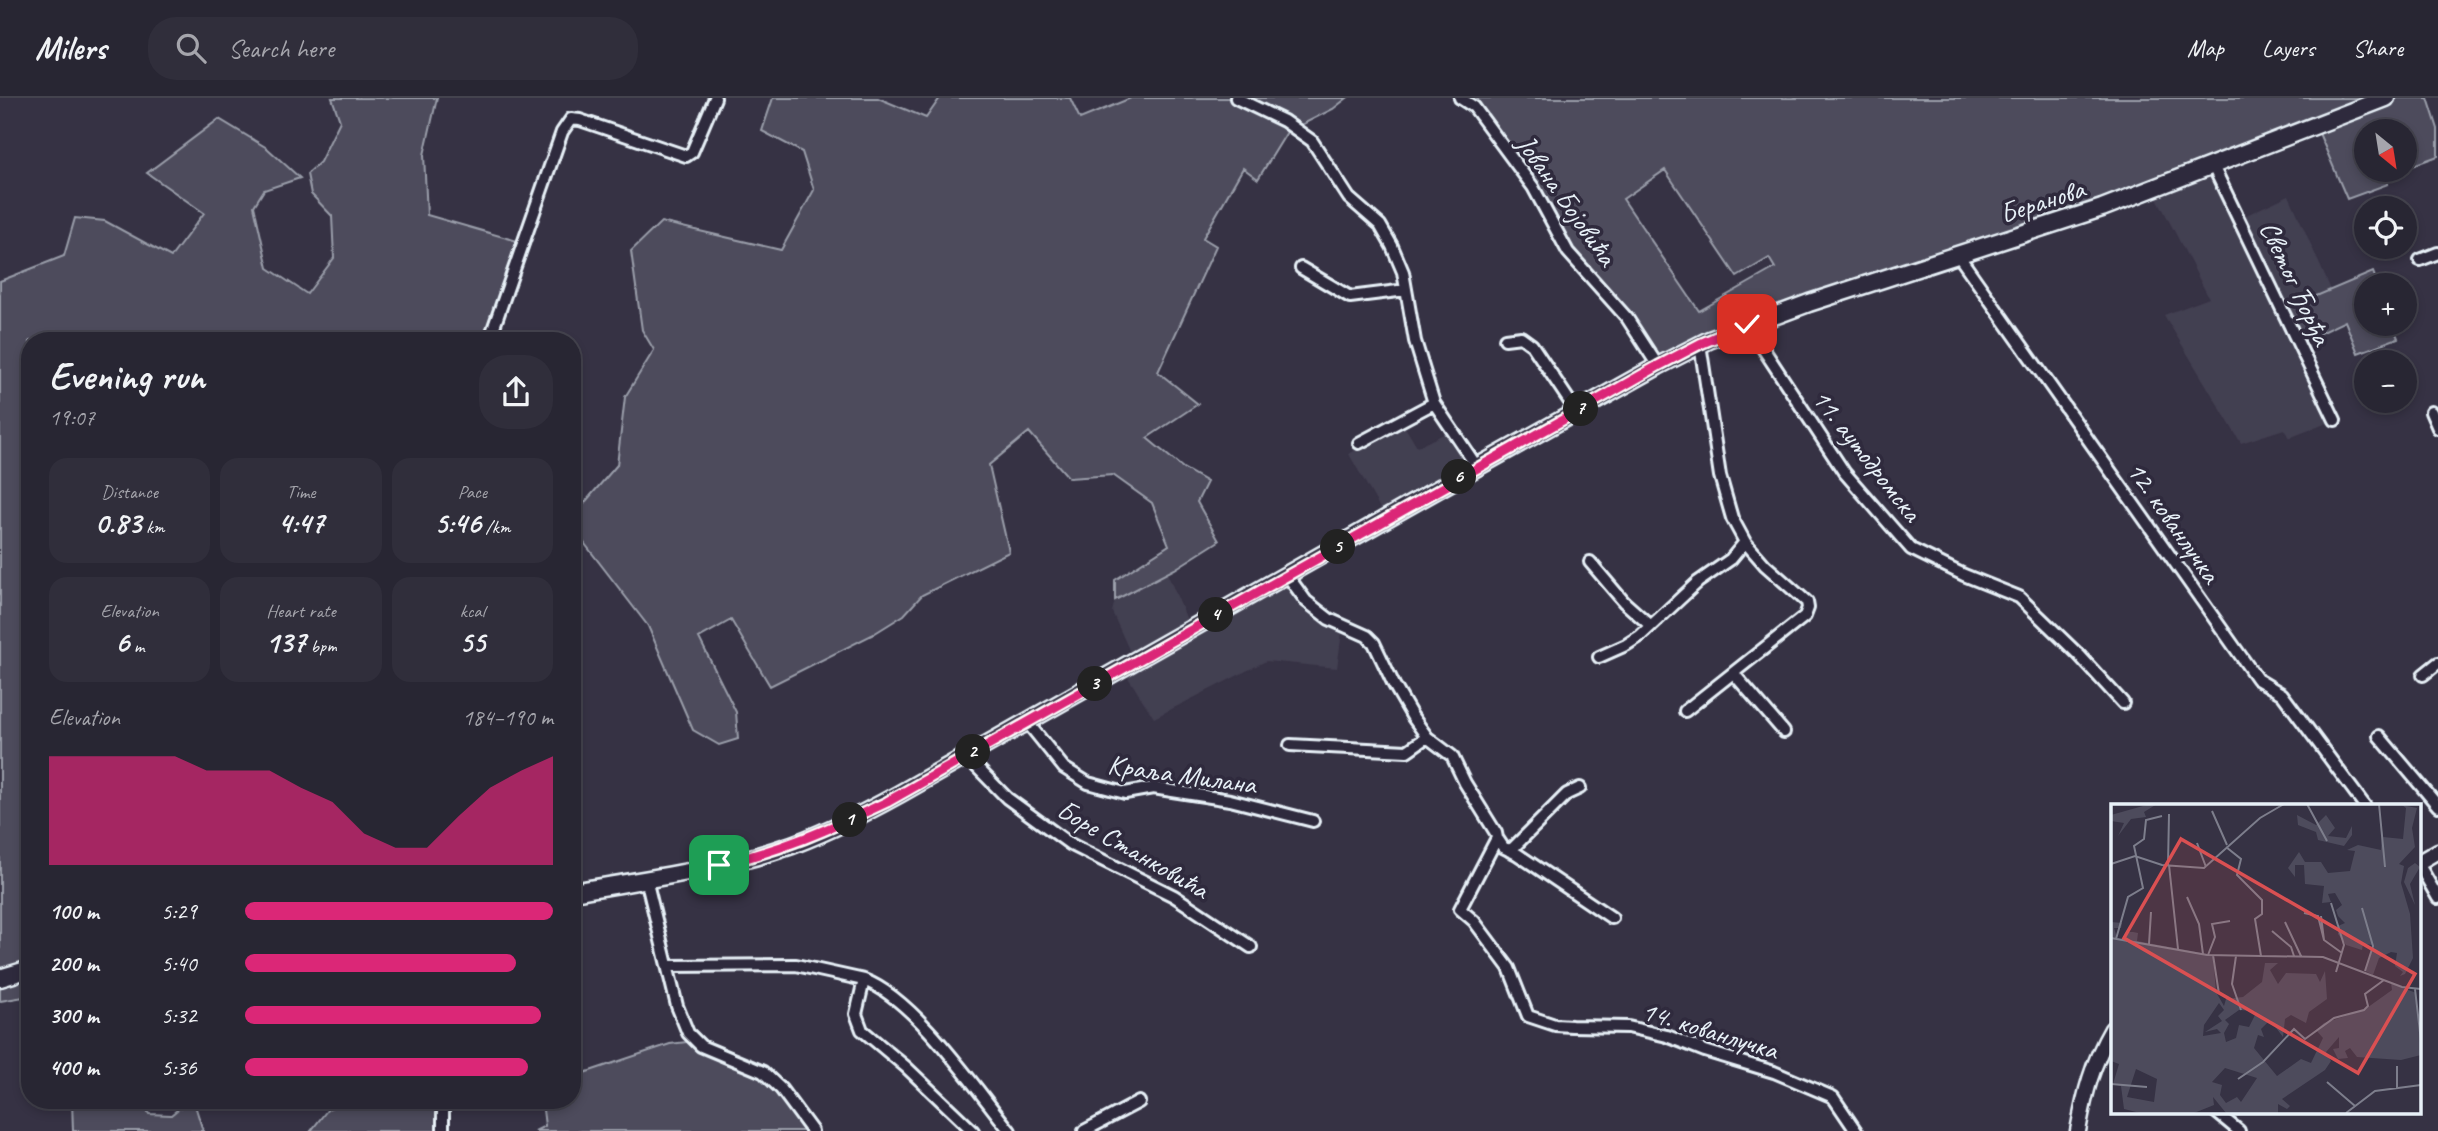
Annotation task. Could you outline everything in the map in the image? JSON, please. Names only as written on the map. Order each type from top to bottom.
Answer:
[{"type":"main road","name":"Беранова","points":[[581,890],[748,859],[838,826],[887,802],[1576,411],[1705,342],[1747,324],[2102,208],[2386,98]]},
{"type":"main road","points":[[0,978],[21,972]]},
{"type":"street","points":[[492,332],[566,124],[571,119],[580,120],[686,156],[690,155],[695,147],[715,98]]},
{"type":"street","points":[[1236,98],[1284,121],[1312,141],[1349,198],[1380,225],[1403,272],[1415,341],[1434,403],[1477,467]]},
{"type":"street","name":"Јована Бојовића","points":[[1460,98],[1474,107],[1533,187],[1568,252],[1628,318],[1658,366]]},
{"type":"street","name":"Светог Ђорђа","points":[[2213,166],[2335,420]]},
{"type":"street","points":[[2420,260],[2438,253]]},
{"type":"street","name":"12. кованлучка","points":[[1958,255],[2257,679],[2283,694],[2364,804]]},
{"type":"street","points":[[1301,268],[1350,297],[1406,290]]},
{"type":"street","name":"11. аутодромска","points":[[1747,324],[1844,472],[1911,549],[1964,575],[2019,597],[2079,655],[2123,703]]},
{"type":"street","points":[[1505,339],[1521,337],[1532,345],[1576,411]]},
{"type":"street","points":[[1685,711],[1805,616],[1808,608],[1807,601],[1765,565],[1745,542],[1726,504],[1705,342]]},
{"type":"street","points":[[1359,443],[1434,403]]},
{"type":"street","points":[[2431,412],[2438,428]]},
{"type":"street","points":[[1599,657],[1626,645],[1651,626],[1698,582],[1731,559],[1745,542]]},
{"type":"street","points":[[1590,562],[1625,603],[1651,626]]},
{"type":"street","points":[[1287,575],[1306,601],[1329,619],[1367,636],[1374,643],[1394,685],[1427,737],[1452,756],[1503,847],[1612,918]]},
{"type":"street","points":[[2423,675],[2438,663]]},
{"type":"street","points":[[1734,674],[1784,732]]},
{"type":"street","name":"Краља Милана","points":[[1027,722],[1064,768],[1088,783],[1125,793],[1153,788],[1230,800],[1313,821]]},
{"type":"street","points":[[2379,736],[2438,806]]},
{"type":"street","points":[[1290,746],[1407,751],[1427,737]]},
{"type":"street","name":"Боре Станковића","points":[[966,756],[1007,798],[1070,844],[1174,896],[1251,947]]},
{"type":"street","points":[[1510,851],[1567,794],[1580,788]]},
{"type":"street","name":"14. кованлучка","points":[[1497,838],[1460,908],[1474,921],[1509,968],[1528,1016],[1555,1025],[1628,1027],[1667,1036],[1774,1072],[1833,1097],[1856,1131]]},
{"type":"street","points":[[2420,863],[2438,851]]},
{"type":"street","points":[[2420,866],[2438,898]]},
{"type":"street","points":[[646,879],[677,1006],[688,1033],[701,1046],[763,1072],[781,1089],[811,1131]]},
{"type":"street","points":[[668,966],[796,965],[877,985],[923,1024],[1010,1131]]},
{"type":"street","points":[[864,980],[856,1014],[862,1030],[906,1067],[973,1131]]},
{"type":"street","points":[[2078,1131],[2087,1083],[2099,1051],[2111,1031]]},
{"type":"street","points":[[1084,1131],[1139,1102]]},
{"type":"street","points":[[443,1109],[443,1131]]},
{"type":"street","points":[[2219,1114],[2239,1131]]},
{"type":"shaded area","points":[[332,98],[437,98],[424,155],[427,215],[524,243],[492,332],[21,332],[21,998],[0,1001],[0,281],[64,256],[75,218],[105,221],[171,257],[204,213],[147,173],[219,119],[267,148],[300,178],[264,190],[254,206],[268,268],[307,294],[334,258],[332,216],[311,194],[307,174],[320,162],[340,121]]},
{"type":"shaded area","points":[[773,98],[878,98],[926,118],[940,98],[1070,98],[1080,119],[1131,98],[1347,98],[1333,109],[1287,132],[1258,179],[1243,168],[1203,238],[1216,246],[1158,372],[1198,404],[1147,438],[1183,468],[1207,482],[1197,502],[1219,541],[1175,569],[1115,600],[1115,580],[1169,545],[1152,503],[1113,475],[1069,478],[1029,432],[989,465],[1009,552],[922,595],[904,615],[872,635],[770,686],[731,620],[699,638],[736,712],[738,739],[719,745],[693,730],[648,626],[581,539],[581,507],[617,465],[625,397],[654,350],[642,330],[631,251],[661,222],[781,250],[814,190],[802,152],[762,131]]},
{"type":"shaded area","points":[[1477,98],[2428,98],[2438,129],[2438,156],[2417,164],[2417,119],[2354,119],[2354,182],[2388,184],[2347,199],[2316,126],[1658,366],[1568,252]],"holes":[[[1665,170],[1737,277],[1769,258],[1775,268],[1699,311],[1623,199]]]},
{"type":"shaded area","points":[[2213,166],[2240,218],[2289,195],[2331,290],[2283,310],[2335,420],[2289,438],[2284,429],[2241,443],[2164,315],[2209,298],[2153,190]]},
{"type":"shaded area","points":[[2354,280],[2354,336],[2398,338],[2366,350],[2357,350],[2345,321],[2299,343],[2283,310]]},
{"type":"shaded area","points":[[1402,422],[1417,447],[1452,430],[1471,458],[1381,510],[1349,454]]},
{"type":"shaded area","points":[[1167,573],[1191,629],[1287,575],[1306,601],[1343,625],[1337,668],[1266,661],[1154,718],[1122,668],[1134,661],[1112,612],[1115,600]]},
{"type":"shaded area","points":[[695,1041],[781,1089],[810,1131],[535,1131],[545,1126],[543,1109],[581,1109],[581,1074],[670,1044]]},
{"type":"shaded area","points":[[72,1109],[146,1109],[149,1114],[171,1115],[178,1109],[196,1109],[203,1131],[73,1131]]},
{"type":"shaded area","points":[[328,1109],[443,1109],[443,1131],[311,1131]]},
{"type":"route","points":[[719,865],[792,845],[887,802],[1658,366],[1747,324]]}]
